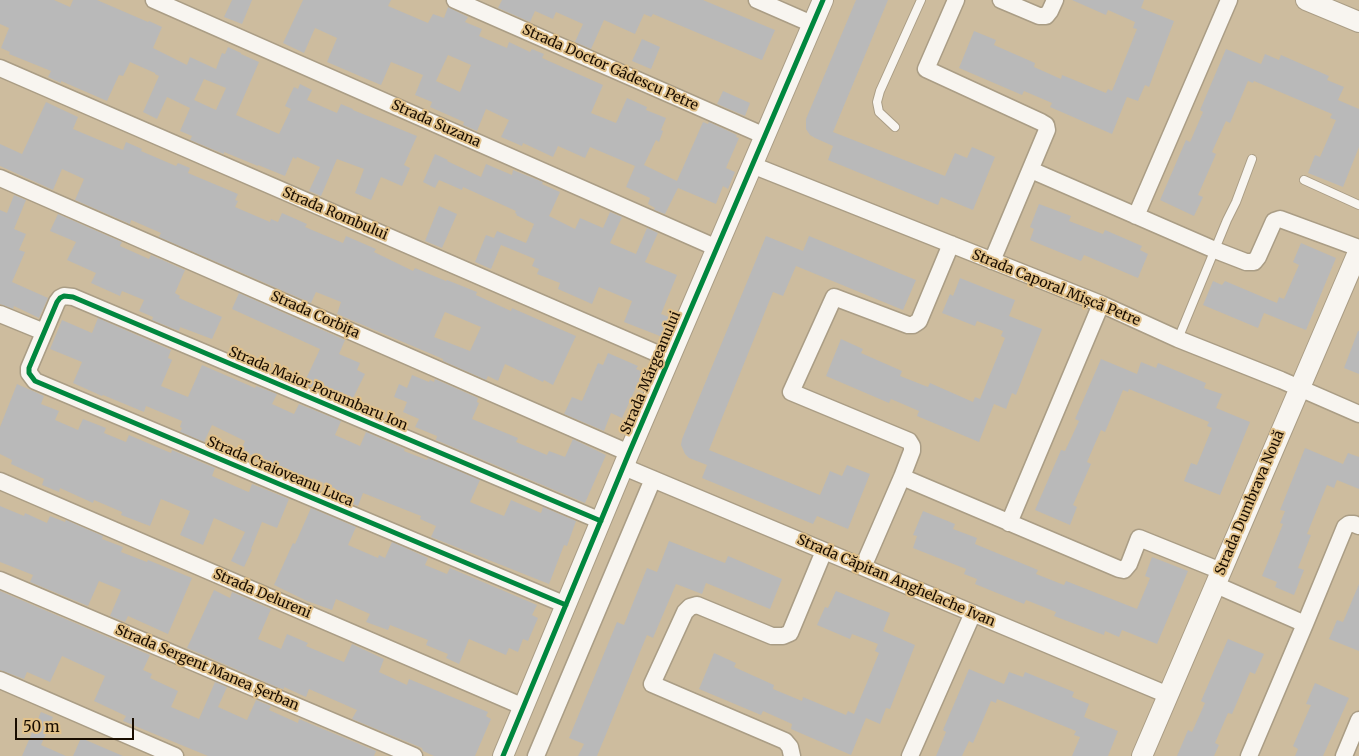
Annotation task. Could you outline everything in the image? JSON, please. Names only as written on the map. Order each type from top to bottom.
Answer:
[{"type":"street","name":"Strada Suzana","points":[[154,0],[717,248]]},
{"type":"street","name":"Strada Doctor Gâdescu Petre","points":[[455,0],[765,136]]},
{"type":"street","points":[[757,0],[812,24]]},
{"type":"street","name":"Strada Mărgeanului","points":[[503,756],[823,0]]},
{"type":"street","points":[[956,0],[926,69],[1046,125],[1047,130],[992,261]]},
{"type":"street","points":[[1001,0],[1039,16],[1046,16],[1055,0]]},
{"type":"street","points":[[1136,216],[1229,0]]},
{"type":"street","points":[[1306,0],[1359,22]]},
{"type":"street","name":"Strada Rombului","points":[[0,68],[670,359]]},
{"type":"street","name":"Strada Caporal Mișcă Petre","points":[[752,165],[1101,304],[1178,339],[1359,414]]},
{"type":"street","points":[[1031,170],[1214,250],[1246,262],[1254,262],[1258,257],[1274,221],[1280,219],[1359,249]]},
{"type":"street","name":"Strada Corbița","points":[[0,178],[627,460]]},
{"type":"street","points":[[863,567],[902,477],[912,451],[912,446],[909,441],[791,392],[834,297],[908,325],[913,325],[919,321],[951,244]]},
{"type":"street","name":"Strada Dumbrava Nouă","points":[[1142,756],[1359,249]]},
{"type":"street","name":"Strada Maior Porumbaru Ion","points":[[44,332],[60,298],[64,296],[73,297],[601,521]]},
{"type":"street","points":[[1010,524],[1101,304]]},
{"type":"street","points":[[0,314],[44,332]]},
{"type":"street","name":"Strada Craioveanu Luca","points":[[44,332],[29,368],[29,373],[35,381],[566,605]]},
{"type":"street","name":"Strada Căpitan Anghelache Ivan","points":[[627,460],[653,479],[1168,695]]},
{"type":"street","points":[[902,477],[1119,569],[1124,570],[1129,564],[1139,538],[1305,624]]},
{"type":"street","points":[[536,756],[653,479]]},
{"type":"street","name":"Strada Delureni","points":[[0,481],[524,707]]},
{"type":"street","points":[[1248,756],[1345,527],[1354,525]]},
{"type":"street","points":[[792,756],[790,747],[785,742],[652,684],[684,612],[690,607],[697,605],[772,636],[783,636],[790,633],[824,551]]},
{"type":"street","name":"Strada Sergent Manea Șerban","points":[[0,580],[414,756]]},
{"type":"street","points":[[910,756],[973,613]]},
{"type":"street","points":[[0,680],[175,756]]},
{"type":"street","points":[[1344,756],[1359,720]]},
{"type":"lane","points":[[895,127],[879,112],[877,102],[880,91],[921,0]]},
{"type":"lane","points":[[1178,339],[1214,250],[1236,202],[1252,159]]},
{"type":"lane","points":[[1304,180],[1359,205]]},
{"type":"building","points":[[0,0],[54,0],[70,7],[73,0],[97,0],[162,27],[153,48],[187,65],[190,57],[216,69],[222,53],[225,54],[228,47],[259,62],[236,115],[279,134],[291,109],[285,106],[294,87],[298,89],[300,84],[312,90],[307,100],[337,113],[341,104],[417,136],[404,165],[410,168],[402,186],[381,177],[371,200],[355,193],[364,169],[337,159],[321,196],[309,191],[320,167],[293,157],[285,176],[190,140],[192,136],[180,131],[190,108],[167,97],[157,119],[143,112],[159,76],[155,73],[130,62],[123,76],[119,75],[107,101],[48,77],[51,71],[9,54],[10,52],[1,48],[9,28],[0,24]],"holes":[[[204,79],[226,88],[216,110],[194,100]]]},
{"type":"building","points":[[232,0],[252,0],[242,24],[224,17]]},
{"type":"building","points":[[303,0],[391,0],[388,6],[428,23],[433,14],[444,18],[448,7],[468,17],[465,22],[482,29],[479,36],[507,48],[509,42],[530,52],[532,49],[544,54],[542,58],[603,85],[591,113],[616,123],[627,98],[647,107],[646,110],[666,118],[659,142],[656,140],[644,165],[677,181],[703,122],[708,124],[709,122],[737,135],[736,137],[739,138],[726,168],[735,172],[728,189],[723,186],[716,204],[678,188],[665,214],[654,210],[655,208],[648,204],[650,198],[626,187],[635,166],[590,147],[585,158],[558,146],[553,157],[523,143],[522,146],[501,137],[509,120],[486,109],[477,131],[463,125],[464,122],[430,107],[432,102],[415,95],[423,75],[391,62],[381,85],[327,62],[337,38],[315,28],[304,53],[283,43]],"holes":[[[448,55],[471,65],[460,92],[436,81]]]},
{"type":"building","points":[[502,0],[703,0],[775,30],[762,60],[653,14],[651,17],[644,14],[635,34],[604,20],[591,49],[575,42],[583,24],[556,12],[553,19],[535,11],[530,22],[498,8]]},
{"type":"building","points":[[856,0],[888,0],[833,132],[945,176],[955,153],[967,158],[972,147],[995,157],[973,210],[941,197],[938,205],[828,160],[833,146],[810,135],[806,129],[806,119]]},
{"type":"building","points":[[1072,0],[1144,0],[1141,8],[1174,21],[1149,87],[1145,85],[1138,101],[1127,97],[1112,134],[1050,107],[1052,103],[1024,91],[1022,95],[959,68],[974,31],[996,40],[994,45],[1035,63],[1034,67],[1061,79],[1062,75],[1106,93],[1108,89],[1112,91],[1137,29],[1133,28],[1135,22],[1108,10],[1106,15]]},
{"type":"building","points":[[642,39],[660,47],[651,69],[632,61]]},
{"type":"building","points":[[1226,49],[1261,64],[1265,54],[1279,60],[1281,55],[1329,76],[1327,80],[1344,87],[1338,100],[1359,109],[1359,147],[1343,187],[1308,173],[1315,155],[1320,157],[1336,120],[1330,118],[1332,114],[1254,81],[1253,83],[1248,81],[1230,123],[1226,121],[1212,152],[1216,154],[1198,195],[1203,197],[1194,216],[1160,200],[1186,140],[1190,142],[1203,112],[1200,110]]},
{"type":"building","points":[[723,91],[750,103],[745,116],[717,104]]},
{"type":"building","points":[[46,102],[78,117],[73,129],[123,150],[126,142],[142,149],[141,151],[176,166],[178,163],[190,168],[188,173],[238,194],[235,200],[238,201],[235,207],[270,222],[271,219],[278,222],[282,213],[307,224],[305,227],[343,243],[346,236],[376,249],[374,252],[413,271],[415,268],[447,280],[477,292],[476,295],[511,311],[512,308],[576,336],[553,385],[505,364],[498,381],[488,376],[486,380],[443,361],[443,359],[337,314],[341,302],[316,292],[311,303],[159,237],[161,233],[131,220],[130,224],[75,200],[84,179],[62,169],[53,190],[0,166],[0,144],[22,154]],"holes":[[[445,312],[481,327],[470,351],[434,337]]]},
{"type":"building","points":[[435,154],[481,177],[486,164],[512,175],[513,170],[543,182],[542,184],[560,192],[549,216],[575,229],[580,218],[603,228],[610,212],[622,217],[610,243],[636,254],[647,228],[658,233],[645,262],[677,275],[661,314],[674,319],[665,338],[624,322],[632,301],[599,287],[592,304],[558,289],[560,283],[537,274],[539,269],[532,266],[535,259],[501,245],[491,269],[475,262],[486,235],[494,238],[497,231],[526,243],[534,224],[516,215],[516,211],[463,187],[462,190],[439,180],[435,188],[423,182]]},
{"type":"building","points":[[14,195],[26,200],[14,229],[26,234],[19,250],[25,252],[12,282],[48,298],[39,318],[14,306],[13,309],[0,304],[0,210],[7,213]]},
{"type":"building","points":[[1039,204],[1071,216],[1069,221],[1103,234],[1105,230],[1142,246],[1140,250],[1148,254],[1138,278],[1084,255],[1081,261],[1030,240],[1034,229],[1030,227]]},
{"type":"building","points":[[439,206],[457,214],[442,248],[425,241]]},
{"type":"building","points":[[58,214],[122,242],[120,246],[149,259],[151,255],[185,270],[175,293],[180,296],[179,298],[222,317],[212,339],[180,327],[179,331],[152,320],[153,317],[139,311],[144,300],[122,291],[120,296],[91,283],[96,273],[67,260],[76,242],[50,231]]},
{"type":"building","points":[[766,236],[803,251],[809,236],[916,280],[903,310],[796,266],[783,296],[773,292],[709,450],[820,495],[830,471],[842,476],[847,465],[870,474],[848,529],[817,516],[813,524],[702,478],[707,465],[689,458],[681,445]]},
{"type":"building","points":[[1301,243],[1336,258],[1306,330],[1264,313],[1258,328],[1203,305],[1213,281],[1222,285],[1225,281],[1277,303],[1279,297],[1284,299],[1299,265],[1293,262]]},
{"type":"building","points":[[960,278],[1015,300],[1009,316],[1042,329],[1016,395],[1012,393],[1006,409],[994,404],[979,442],[917,416],[919,411],[891,399],[889,403],[826,376],[841,339],[863,349],[861,353],[902,371],[900,376],[928,387],[930,383],[973,402],[975,397],[980,399],[1005,338],[1001,336],[1003,331],[977,321],[975,326],[942,313],[950,294],[953,296]]},
{"type":"building","points":[[239,293],[345,340],[339,354],[360,363],[357,370],[365,374],[352,400],[350,399],[349,403],[307,385],[308,382],[305,381],[320,349],[232,309]]},
{"type":"building","points":[[98,318],[171,350],[168,358],[172,360],[161,386],[188,397],[202,365],[255,388],[256,386],[277,394],[272,404],[294,414],[299,404],[341,421],[335,435],[360,446],[366,432],[405,449],[404,451],[427,460],[428,458],[480,480],[470,502],[504,516],[511,500],[541,513],[543,507],[576,521],[567,546],[564,545],[549,584],[431,537],[436,526],[420,519],[421,516],[363,493],[358,506],[332,495],[335,488],[313,478],[309,486],[284,473],[285,471],[241,450],[245,441],[212,425],[204,442],[180,432],[182,421],[146,406],[144,412],[73,383],[82,362],[50,349],[62,320],[92,333]]},
{"type":"building","points":[[1359,331],[1359,374],[1344,368]]},
{"type":"building","points":[[608,353],[638,366],[636,369],[643,372],[622,418],[611,413],[604,431],[564,414],[572,397],[582,401],[598,363],[603,365]]},
{"type":"building","points":[[1101,359],[1137,374],[1141,362],[1156,368],[1158,363],[1206,383],[1204,388],[1222,394],[1216,408],[1250,422],[1220,495],[1184,481],[1191,463],[1197,465],[1212,428],[1207,426],[1209,422],[1129,389],[1128,392],[1123,390],[1105,432],[1101,430],[1087,462],[1091,464],[1073,505],[1077,507],[1070,525],[1035,510],[1061,450],[1065,451],[1079,421],[1075,419]]},
{"type":"building","points":[[412,375],[429,382],[430,380],[434,382],[435,379],[478,398],[477,402],[479,403],[472,419],[518,438],[516,442],[547,455],[549,451],[565,457],[573,439],[606,455],[585,503],[436,440],[437,436],[415,427],[419,419],[403,412],[407,402],[394,397],[399,384],[407,388]]},
{"type":"building","points":[[17,384],[44,396],[41,404],[59,411],[55,420],[78,430],[83,419],[106,428],[104,433],[126,442],[129,435],[171,453],[172,450],[215,468],[212,476],[246,491],[249,492],[252,484],[289,499],[277,528],[262,522],[244,567],[231,561],[245,532],[214,518],[203,545],[180,535],[190,511],[161,499],[150,526],[121,515],[122,512],[94,500],[93,503],[60,488],[59,492],[42,485],[44,479],[11,464],[12,460],[0,454],[0,427]]},
{"type":"building","points":[[1305,448],[1343,464],[1348,453],[1359,457],[1359,489],[1337,480],[1334,488],[1327,485],[1307,534],[1311,535],[1298,568],[1304,570],[1294,595],[1275,587],[1277,582],[1262,576],[1283,524],[1280,523],[1285,511],[1280,510]]},
{"type":"building","points":[[0,506],[24,516],[25,513],[47,523],[50,516],[65,522],[66,520],[103,536],[102,539],[123,547],[121,552],[147,562],[148,560],[192,578],[168,634],[128,616],[125,622],[110,616],[121,590],[99,581],[88,606],[30,582],[33,575],[0,562]]},
{"type":"building","points":[[311,508],[356,527],[348,545],[378,558],[379,555],[385,558],[392,542],[428,558],[425,565],[447,574],[450,568],[537,605],[532,615],[538,618],[528,641],[523,639],[518,652],[509,648],[506,655],[469,639],[459,664],[446,658],[448,654],[426,645],[428,640],[390,625],[388,630],[366,622],[370,614],[336,599],[332,610],[307,601],[274,585]]},
{"type":"building","points":[[923,511],[955,524],[953,529],[977,538],[975,544],[1038,570],[1036,574],[1064,585],[1066,581],[1137,609],[1150,578],[1145,576],[1152,557],[1188,571],[1157,644],[1122,630],[1119,637],[1105,631],[1104,635],[1054,616],[1056,612],[1026,600],[1024,604],[975,584],[977,579],[964,574],[966,569],[913,548],[917,536],[913,535]]},
{"type":"building","points":[[669,541],[725,563],[728,556],[782,579],[770,609],[706,583],[702,594],[676,584],[653,638],[647,635],[597,756],[578,756],[584,744],[569,738],[617,622],[624,625],[647,568],[657,572]]},
{"type":"building","points":[[1359,584],[1359,651],[1329,639],[1337,620],[1343,622]]},
{"type":"building","points":[[214,590],[230,598],[232,592],[271,609],[258,639],[281,649],[287,634],[308,643],[306,646],[344,662],[352,644],[384,659],[379,672],[407,685],[409,679],[488,712],[486,716],[491,719],[475,756],[434,756],[423,751],[422,748],[352,719],[357,710],[309,689],[306,697],[284,687],[284,689],[279,688],[187,648]]},
{"type":"building","points":[[0,591],[150,655],[143,670],[152,674],[150,678],[178,691],[171,707],[199,719],[215,682],[227,687],[218,707],[247,720],[256,700],[271,706],[269,710],[298,723],[299,719],[376,751],[374,756],[208,756],[123,721],[126,716],[94,701],[105,676],[62,656],[50,682],[27,672],[24,679],[0,670]]},
{"type":"building","points":[[836,591],[890,613],[883,631],[915,645],[890,709],[886,708],[880,724],[866,718],[851,755],[791,729],[792,724],[763,711],[761,715],[699,689],[714,653],[736,663],[734,667],[774,685],[773,689],[802,701],[803,697],[846,715],[848,711],[854,714],[879,653],[875,651],[878,644],[852,634],[850,639],[817,625],[825,607],[828,608]]},
{"type":"building","points":[[1228,639],[1264,654],[1255,674],[1250,672],[1232,714],[1228,713],[1215,743],[1219,745],[1214,756],[1177,756],[1188,730],[1192,732],[1205,703],[1201,701]]},
{"type":"building","points":[[969,669],[1004,684],[1009,672],[1023,677],[1025,672],[1074,692],[1072,697],[1089,704],[1084,717],[1118,731],[1108,756],[1072,756],[1080,737],[1074,735],[1076,731],[997,699],[996,703],[991,701],[973,743],[969,741],[962,756],[936,756],[946,732],[943,730]]},
{"type":"building","points":[[1315,683],[1349,698],[1323,756],[1295,756],[1298,749],[1293,746],[1311,705],[1306,704]]},
{"type":"building","points":[[41,712],[53,717],[41,745],[66,756],[22,756]]},
{"type":"building","points":[[81,738],[123,756],[73,756]]},
{"type":"cycle path","points":[[503,756],[629,453],[823,0]]},
{"type":"cycle path","points":[[566,605],[35,381],[29,373],[29,368],[57,302],[64,296],[73,297],[601,521]]}]
